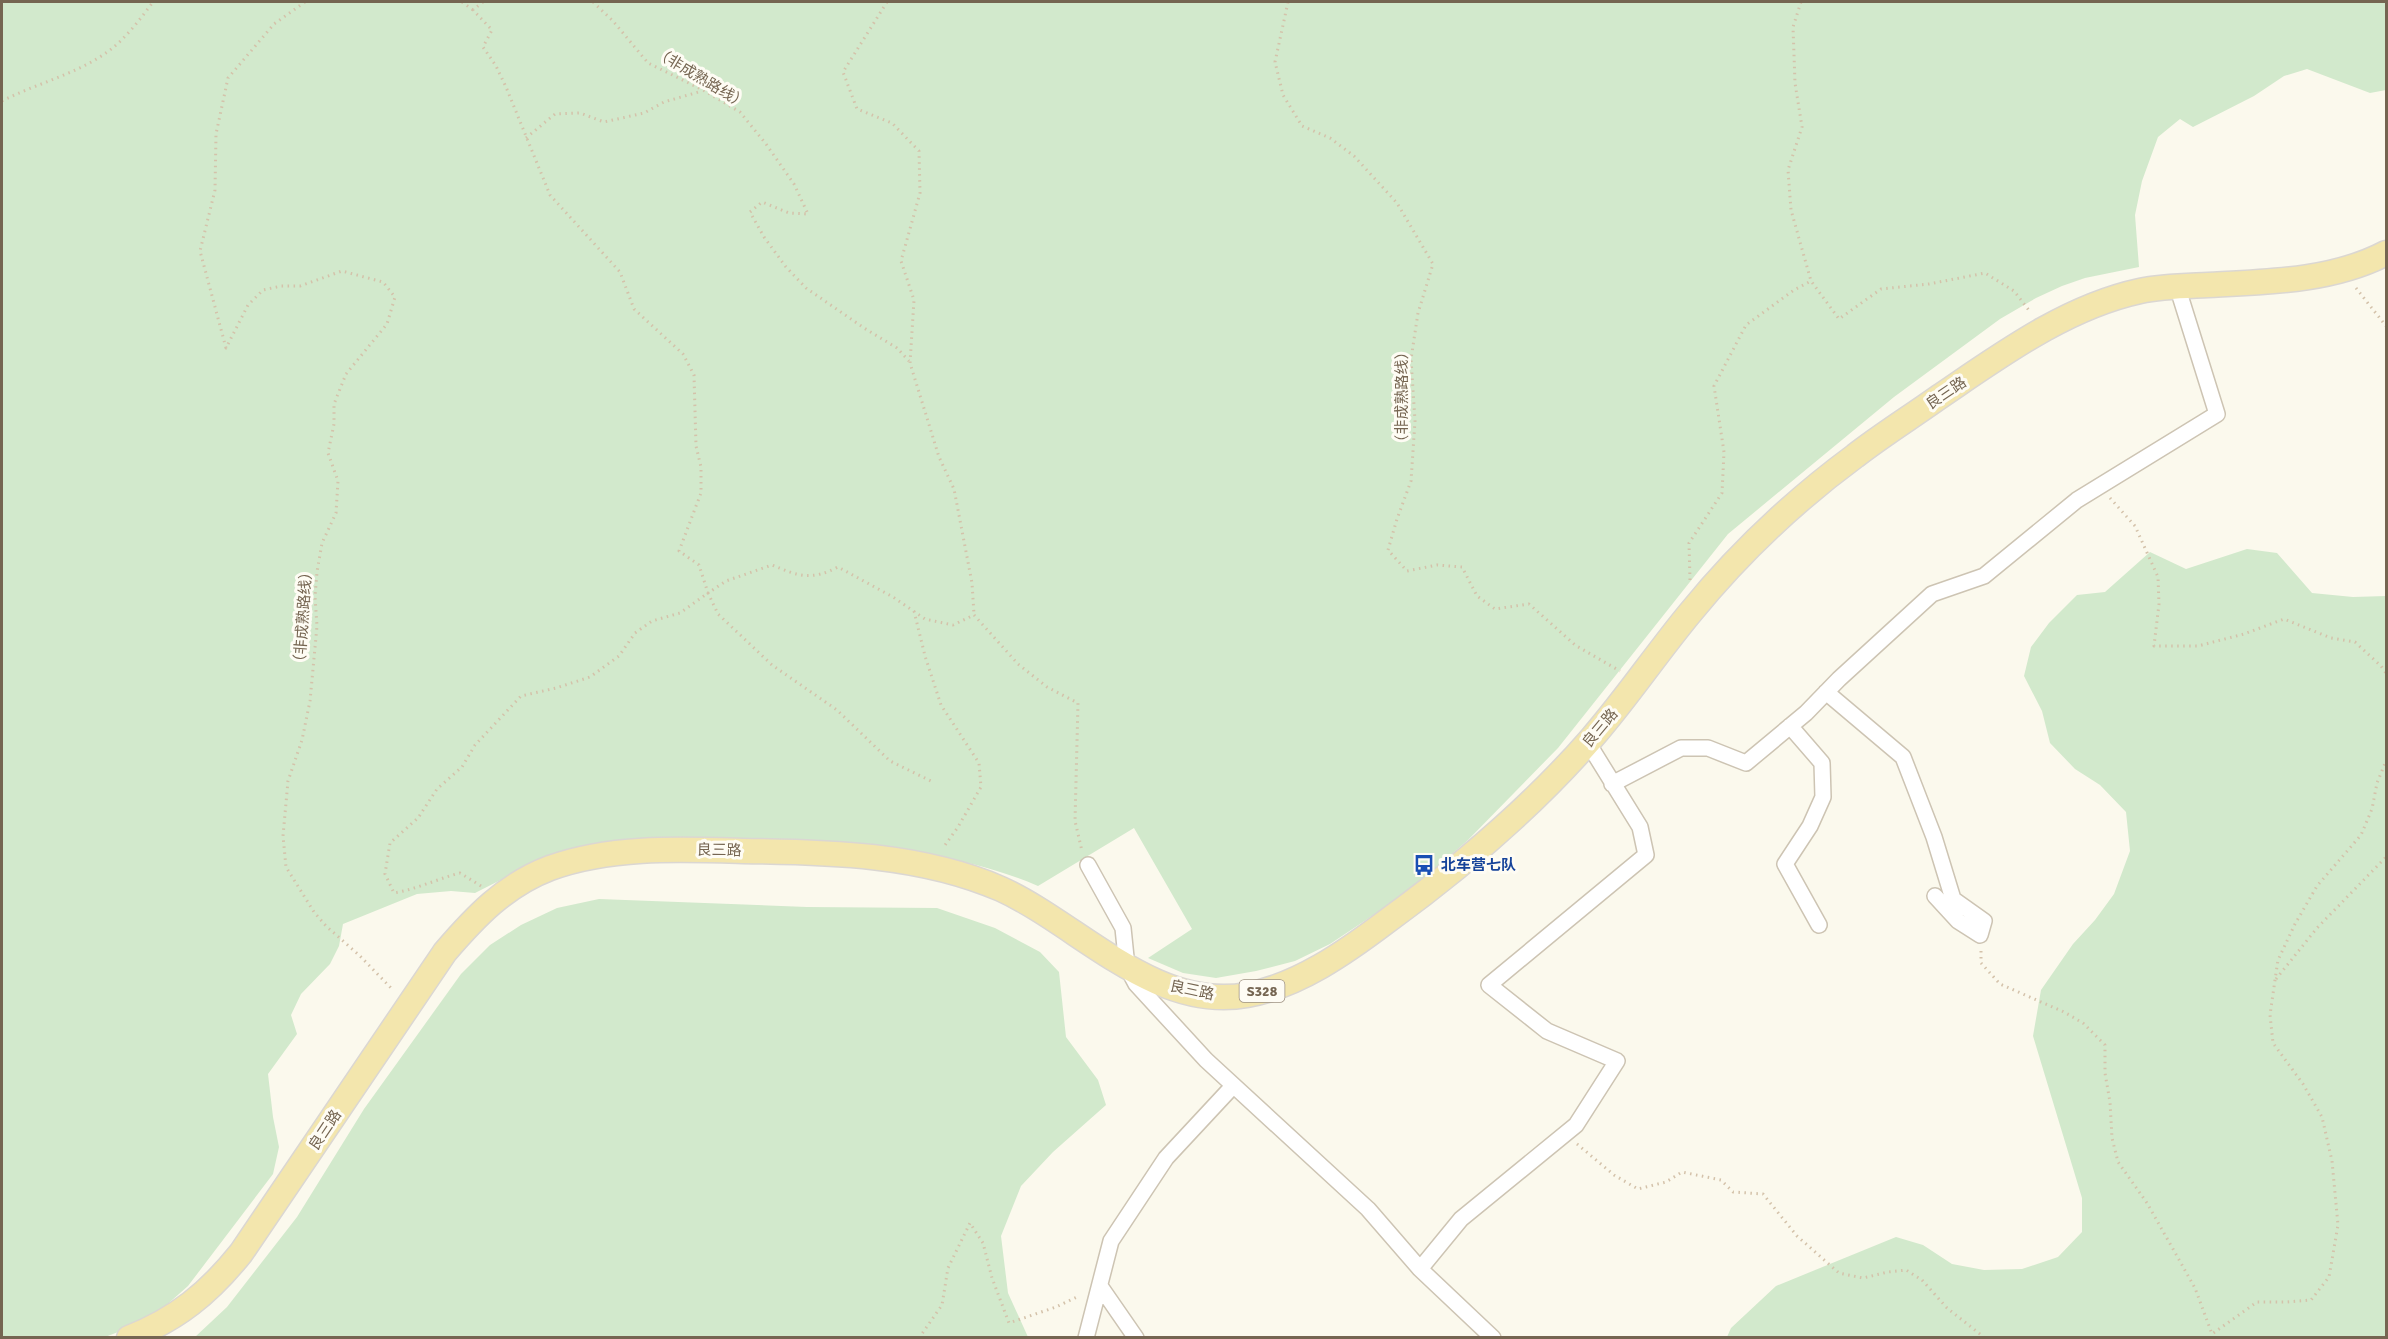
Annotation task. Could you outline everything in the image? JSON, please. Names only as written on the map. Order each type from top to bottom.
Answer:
[{"type":"main road","name":"良三路","points":[[129,1338],[169,1318],[218,1282],[241,1253],[444,952],[472,920],[498,897],[516,885],[552,868],[604,856],[663,849],[825,852],[929,866],[1000,889],[1031,905],[1127,967],[1161,983],[1213,996],[1243,996],[1281,986],[1357,944],[1438,884],[1521,812],[1588,743],[1691,611],[1774,523],[1858,453],[2003,354],[2045,330],[2099,304],[2140,291],[2177,286],[2273,282],[2341,270],[2386,253]]},
{"type":"street","points":[[1612,783],[1681,748],[1708,748],[1746,763],[1790,726],[1932,594],[1984,576],[2077,500],[2217,414],[2177,286]]},
{"type":"street","points":[[1826,692],[1903,757],[1934,837],[1953,899],[1984,921],[1980,935],[1958,921],[1935,896]]},
{"type":"street","points":[[1790,726],[1822,763],[1823,797],[1810,826],[1785,864],[1819,925]]},
{"type":"street","points":[[1420,1269],[1461,1219],[1576,1125],[1617,1061],[1547,1031],[1489,985],[1646,855],[1640,827],[1588,743]]},
{"type":"street","points":[[1088,865],[1123,928],[1127,967],[1136,984],[1158,1010],[1233,1086],[1368,1209],[1420,1269],[1493,1338]]},
{"type":"street","points":[[1086,1338],[1111,1241],[1166,1158],[1233,1086]]},
{"type":"street","points":[[1100,1286],[1137,1338]]},
{"type":"path","points":[[2,101],[27,88],[78,68],[111,49],[153,2]]},
{"type":"path","name":"（非成熟路线）","points":[[305,2],[274,24],[228,78],[216,134],[216,190],[200,251],[226,348],[248,305],[263,290],[281,286],[300,286],[342,272],[383,282],[395,297],[387,324],[346,374],[334,404],[334,424],[328,453],[339,481],[336,513],[322,543],[317,572],[315,597],[317,626],[310,701],[302,740],[288,782],[284,836],[286,867],[314,912],[409,1006]]},
{"type":"path","points":[[462,2],[492,30],[483,47],[496,66],[550,195],[620,272],[634,309],[682,354],[694,375],[696,446],[701,467],[701,493],[679,551],[699,565],[718,614],[772,665],[837,710],[890,761],[931,782]]},
{"type":"path","points":[[473,10],[483,2]]},
{"type":"path","name":"（非成熟路线）","points":[[593,2],[614,21],[648,63],[703,90],[740,112],[766,144],[808,214],[789,213],[762,202],[750,212],[764,237],[786,267],[822,300],[897,348],[910,363]]},
{"type":"path","name":"（非成熟路线）","points":[[887,2],[843,72],[857,108],[892,123],[919,151],[920,193],[901,261],[914,300],[910,363],[939,457],[954,489],[972,583],[974,615]]},
{"type":"path","name":"（非成熟路线）","points":[[1288,2],[1275,62],[1283,95],[1302,126],[1330,138],[1354,156],[1396,203],[1433,264],[1418,313],[1411,359],[1415,421],[1411,481],[1388,550],[1407,571],[1437,565],[1462,567],[1477,597],[1495,609],[1529,604],[1546,622],[1575,645],[1636,682]]},
{"type":"path","points":[[1801,2],[1793,27],[1795,83],[1802,127],[1788,170],[1791,210],[1811,281],[1839,319],[1881,289],[1929,284],[1985,273],[2014,291],[2045,330]]},
{"type":"path","points":[[526,138],[555,114],[580,113],[604,122],[644,113],[664,102],[703,90]]},
{"type":"path","points":[[2341,270],[2386,326]]},
{"type":"path","points":[[1691,611],[1689,543],[1722,493],[1724,453],[1714,386],[1746,325],[1794,290],[1811,281]]},
{"type":"path","points":[[2099,486],[2135,526],[2158,576],[2154,646],[2198,646],[2244,634],[2284,618],[2331,639],[2355,642],[2386,673]]},
{"type":"path","points":[[498,897],[460,873],[434,880],[414,889],[394,893],[385,874],[390,843],[418,818],[437,789],[462,767],[475,745],[521,696],[590,677],[619,656],[635,633],[652,621],[680,614],[726,581],[772,565],[798,576],[825,573],[838,567],[925,619],[953,625],[974,615],[1018,664],[1047,687],[1078,703],[1075,821],[1079,844],[1088,865]]},
{"type":"path","points":[[914,611],[925,656],[941,705],[979,763],[981,788],[958,827],[929,866]]},
{"type":"path","points":[[1980,935],[1981,963],[2000,984],[2064,1012],[2083,1023],[2105,1045],[2105,1073],[2110,1101],[2112,1138],[2118,1162],[2147,1203],[2185,1268],[2195,1288],[2211,1336],[2257,1302],[2311,1300],[2329,1277],[2338,1225],[2332,1161],[2322,1117],[2303,1084],[2273,1043],[2270,1015],[2278,960],[2317,886],[2361,835],[2372,809],[2377,783],[2386,760]]},
{"type":"path","points":[[2275,980],[2317,928],[2386,857]]},
{"type":"path","points":[[1566,1133],[1594,1160],[1638,1189],[1666,1182],[1682,1172],[1721,1180],[1733,1192],[1762,1194],[1797,1236],[1839,1273],[1863,1278],[1906,1270],[1922,1280],[1947,1308],[1985,1338]]},
{"type":"path","points":[[919,1338],[942,1305],[948,1268],[970,1223],[983,1243],[992,1278],[1009,1323],[1056,1308],[1100,1286]]},
{"type":"green space","points":[[2,2],[2386,2],[2386,90],[2370,93],[2307,69],[2284,76],[2254,96],[2193,127],[2180,119],[2158,137],[2142,181],[2135,215],[2139,267],[2085,278],[2062,286],[2000,319],[1894,397],[1728,534],[1558,748],[1468,840],[1414,887],[1330,944],[1295,961],[1216,978],[1183,973],[1148,958],[1192,929],[1134,828],[1038,886],[984,867],[927,855],[534,863],[475,893],[451,891],[417,894],[343,924],[339,946],[330,964],[301,994],[291,1015],[297,1034],[268,1074],[279,1147],[273,1174],[188,1286],[162,1309],[134,1326],[105,1337],[2,1338]]},
{"type":"green space","points":[[2247,549],[2277,553],[2312,593],[2353,597],[2386,596],[2386,1337],[1727,1337],[1731,1328],[1776,1286],[1896,1237],[1923,1245],[1952,1264],[1984,1270],[2022,1269],[2058,1257],[2082,1232],[2082,1198],[2033,1036],[2041,990],[2073,944],[2114,894],[2130,851],[2126,812],[2100,785],[2075,769],[2050,743],[2042,711],[2024,676],[2031,647],[2049,623],[2077,595],[2105,592],[2150,552],[2186,569]]},
{"type":"green space","points":[[599,899],[807,907],[937,908],[995,928],[1040,952],[1059,972],[1066,1037],[1098,1080],[1106,1105],[1053,1152],[1021,1186],[1001,1236],[1008,1293],[1028,1337],[195,1337],[227,1307],[297,1217],[364,1109],[461,974],[490,945],[521,925],[557,908]]},
{"type":"place","name":"北车营七队","points":[[1424,865]]}]
